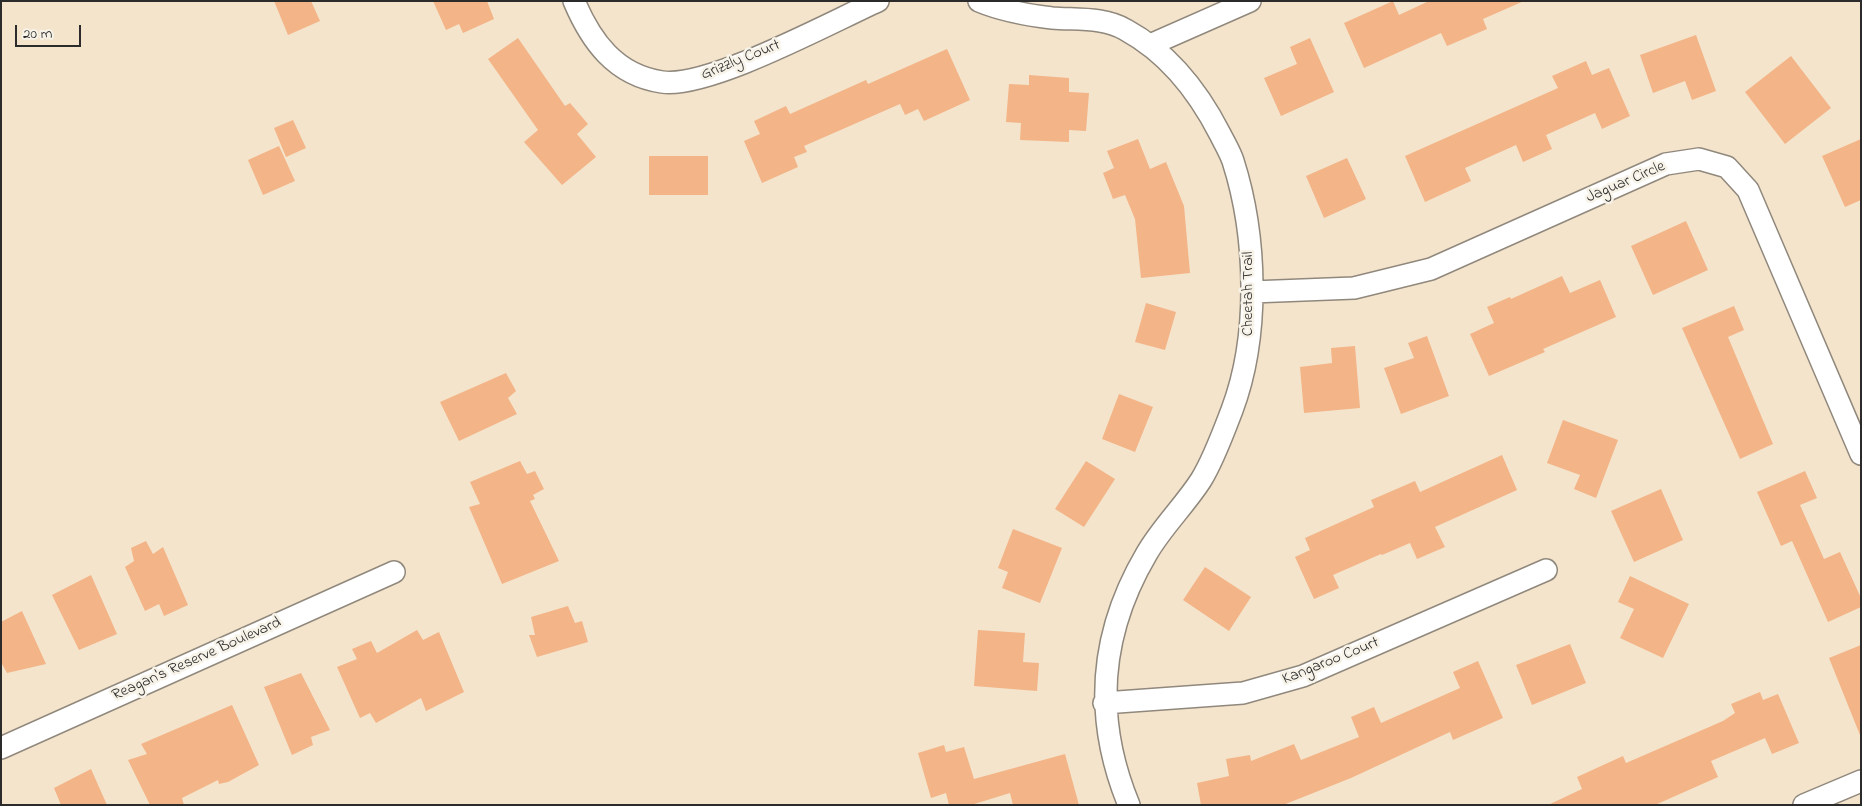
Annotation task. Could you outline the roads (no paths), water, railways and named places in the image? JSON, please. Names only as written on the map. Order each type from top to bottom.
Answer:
[{"type":"street","name":"Grizzly Court","points":[[574,1],[600,50],[630,72],[662,82],[696,79],[733,67],[878,1]]},
{"type":"street","name":"Cheetah Trail","points":[[979,1],[1005,12],[1096,20],[1124,28],[1150,45],[1182,75],[1210,113],[1233,159],[1247,223],[1252,292],[1249,343],[1232,408],[1202,478],[1148,551],[1124,598],[1108,652],[1104,703],[1108,739],[1114,766],[1129,805]]},
{"type":"street","points":[[1150,45],[1250,1]]},
{"type":"street","name":"Jaguar Circle","points":[[1252,292],[1354,288],[1432,269],[1666,164],[1699,159],[1727,167],[1748,190],[1861,454]]},
{"type":"street","name":"Kangaroo Court","points":[[1104,703],[1243,693],[1303,676],[1546,570]]},
{"type":"street","name":"Reagan's Reserve Boulevard","points":[[1,748],[394,572]]},
{"type":"street","points":[[1804,805],[1861,781]]}]
